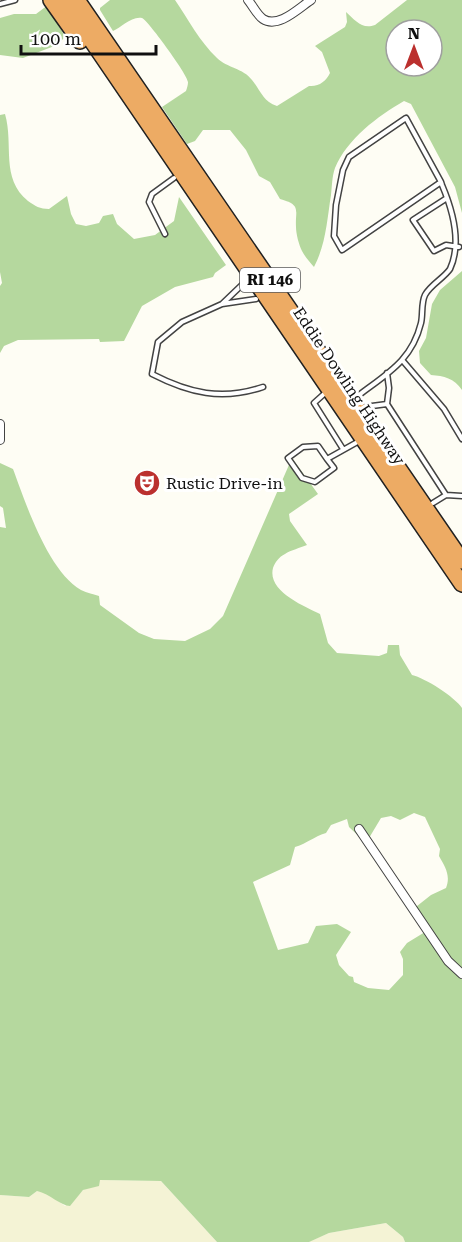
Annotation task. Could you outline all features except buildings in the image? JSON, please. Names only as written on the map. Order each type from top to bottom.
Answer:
[{"type":"highway","points":[[51,0],[256,299],[324,394],[365,444]]},
{"type":"highway","name":"Eddie Dowling Highway","points":[[64,0],[462,584]]},
{"type":"highway","name":"Eddie Dowling Highway","points":[[78,0],[462,561]]},
{"type":"highway","points":[[88,0],[368,409],[440,499],[462,544]]},
{"type":"street","points":[[248,0],[261,18],[267,21],[276,21],[311,0]]},
{"type":"street","points":[[0,425],[0,440]]},
{"type":"street","points":[[359,829],[448,961],[462,974]]},
{"type":"lane","points":[[0,4],[15,0]]},
{"type":"lane","points":[[359,395],[403,361],[414,342],[421,322],[425,296],[450,270],[458,254],[459,236],[441,182],[406,118],[349,156],[343,170],[336,205],[334,236],[342,250],[441,182]]},
{"type":"lane","points":[[165,234],[149,202],[152,194],[174,178]]},
{"type":"lane","points":[[447,198],[413,220],[434,251],[446,245],[459,247]]},
{"type":"lane","points":[[222,304],[245,282]]},
{"type":"lane","points":[[256,299],[222,304],[182,322],[158,342],[152,374],[187,390],[208,393],[230,394],[263,387]]},
{"type":"lane","points":[[403,361],[444,409],[462,439]]},
{"type":"lane","points":[[387,373],[389,388],[387,405],[440,499],[462,496]]},
{"type":"lane","points":[[324,394],[314,403],[343,449]]},
{"type":"lane","points":[[368,409],[372,406],[387,405]]},
{"type":"lane","points":[[327,459],[343,449],[365,444]]},
{"type":"lane","points":[[318,446],[327,459],[334,468],[315,482],[302,478],[288,458],[303,447],[318,446]]},
{"type":"green space","points":[[110,0],[175,0],[211,52],[221,61],[248,76],[265,99],[277,106],[309,86],[322,83],[326,79],[330,73],[322,52],[315,46],[345,27],[346,12],[359,23],[370,26],[375,25],[407,0],[462,0],[462,213],[455,187],[411,104],[404,101],[364,129],[340,157],[333,174],[324,241],[314,267],[303,253],[299,243],[296,230],[296,209],[292,204],[280,199],[270,182],[259,176],[246,150],[230,130],[203,130],[195,141],[187,144],[162,107],[186,91],[188,82],[151,27],[145,20],[138,18],[130,20],[113,31],[100,10]]},
{"type":"green space","points":[[48,5],[65,37],[57,45],[23,58],[0,55],[0,18],[14,14],[36,14]]},
{"type":"green space","points":[[5,114],[11,172],[19,192],[28,201],[40,208],[49,209],[67,196],[76,224],[86,226],[99,223],[103,216],[113,214],[117,224],[134,239],[155,235],[174,221],[179,197],[226,265],[213,277],[175,287],[142,306],[124,341],[18,340],[4,346],[0,353],[0,286],[2,283],[0,272],[0,115]]},
{"type":"green space","points":[[462,271],[462,390],[448,378],[431,375],[420,363],[419,351],[426,338],[432,304],[440,290]]},
{"type":"green space","points":[[292,458],[318,494],[289,514],[290,521],[307,545],[287,553],[278,560],[273,568],[276,584],[288,597],[320,614],[328,643],[337,653],[379,656],[387,653],[388,645],[399,645],[400,655],[412,675],[439,688],[462,708],[462,1242],[405,1242],[403,1237],[386,1223],[329,1233],[309,1242],[217,1242],[161,1181],[100,1180],[99,1186],[83,1190],[70,1206],[37,1191],[29,1197],[0,1195],[0,527],[6,528],[3,508],[0,506],[0,463],[13,469],[40,536],[58,568],[81,590],[99,596],[100,605],[139,633],[154,639],[185,641],[210,629],[223,616]],"holes":[[[414,813],[425,817],[440,849],[439,856],[447,871],[448,879],[446,888],[431,895],[412,910],[425,932],[407,943],[400,952],[403,959],[403,975],[389,990],[368,988],[354,982],[353,977],[349,976],[339,965],[336,955],[351,932],[337,924],[316,926],[308,943],[278,950],[253,882],[290,865],[295,847],[326,833],[331,825],[347,819],[349,827],[366,843],[381,818],[391,816],[400,820]]]},
{"type":"green space","points":[[100,1180],[161,1181],[217,1242],[0,1242],[0,1195],[29,1197],[37,1191],[47,1193],[65,1206],[83,1190]]},
{"type":"green space","points":[[386,1223],[403,1237],[405,1242],[308,1242],[329,1233]]},
{"type":"place","name":"Rustic Drive-in","points":[[147,483]]}]
